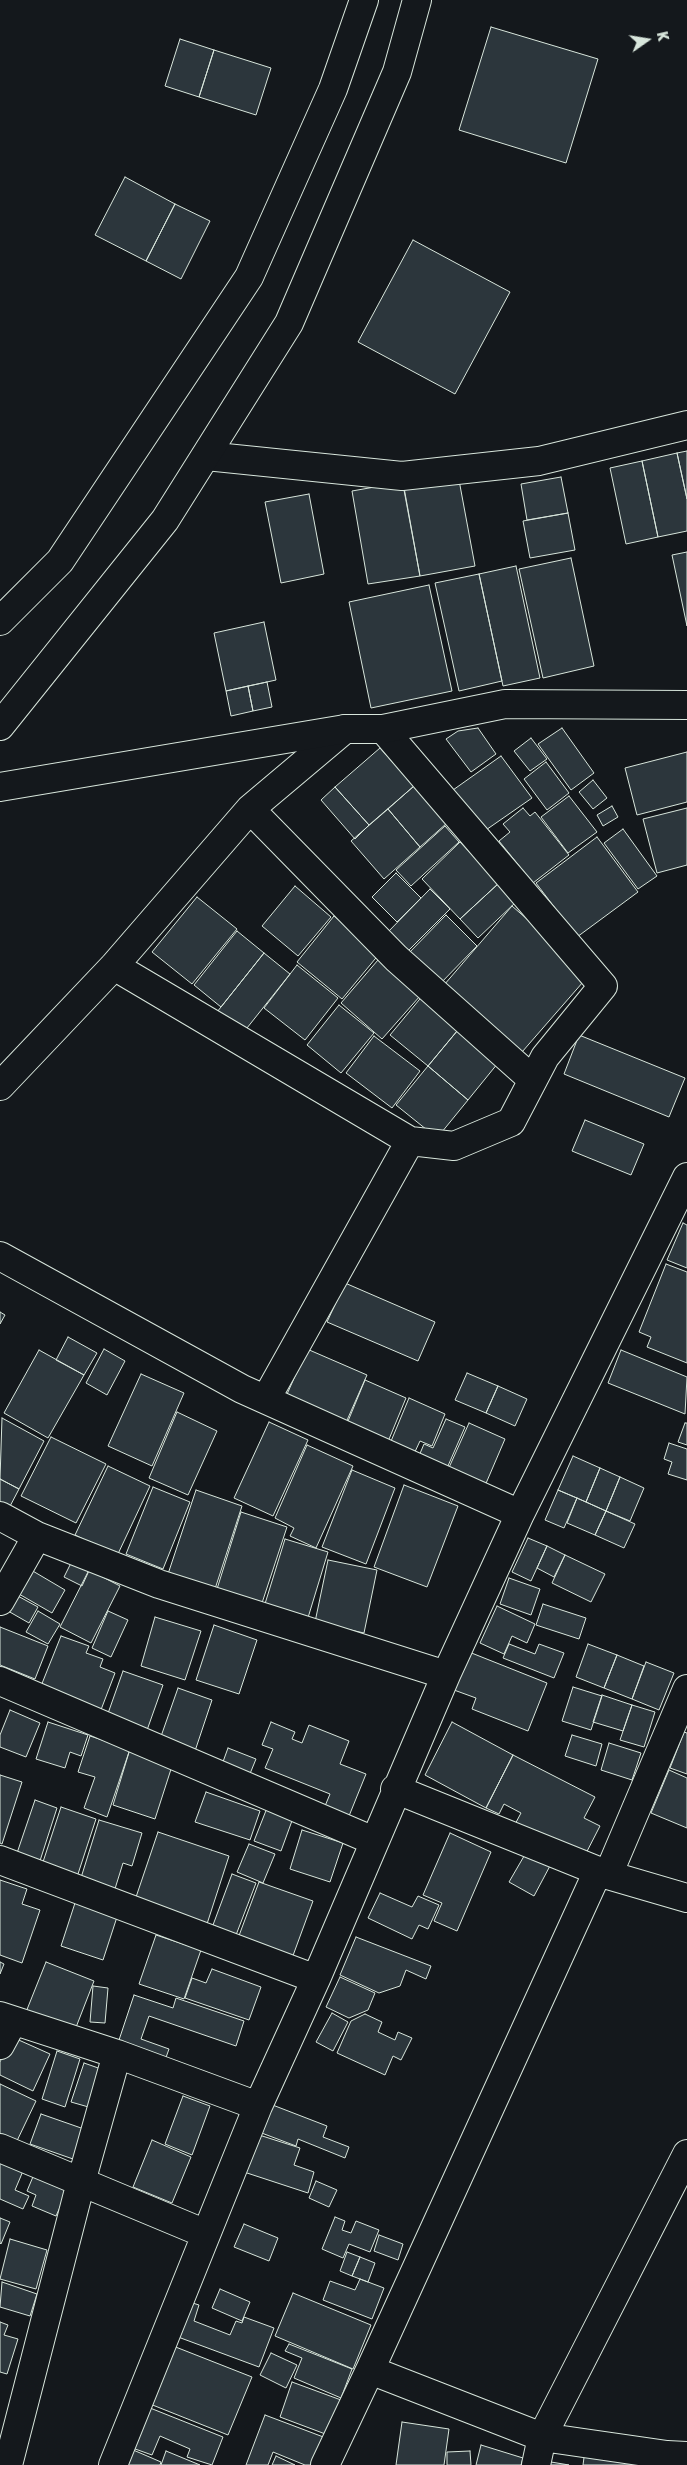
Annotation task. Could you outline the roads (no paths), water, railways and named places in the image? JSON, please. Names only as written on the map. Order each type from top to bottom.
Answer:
[{"type":"street","points":[[0,621],[60,561],[249,277],[333,89],[364,0]]},
{"type":"street","points":[[0,726],[165,520],[289,323],[397,72],[417,0]]},
{"type":"street","points":[[206,456],[402,476],[539,461],[687,425]]},
{"type":"street","points":[[0,787],[344,729],[383,729],[505,704],[687,705]]},
{"type":"street","points":[[0,1086],[114,966],[250,809],[344,729]]},
{"type":"street","points":[[114,966],[410,1141],[454,1146],[511,1122],[546,1057],[603,986],[383,729]]},
{"type":"street","points":[[250,809],[396,958],[533,1080]]},
{"type":"street","points":[[266,1399],[410,1141]]},
{"type":"street","points":[[112,2465],[258,2106],[316,1979],[395,1789],[520,1514],[687,1178]]},
{"type":"street","points":[[0,1256],[242,1389],[520,1514]]},
{"type":"street","points":[[0,1516],[37,1536],[159,1584],[446,1675]]},
{"type":"street","points":[[0,1601],[37,1536]]},
{"type":"street","points":[[0,1681],[374,1841]]},
{"type":"street","points":[[325,2465],[603,1873],[687,1689]]},
{"type":"street","points":[[395,1789],[603,1873],[687,1898]]},
{"type":"street","points":[[0,1860],[316,1979]]},
{"type":"street","points":[[0,2045],[6,2018],[117,2054],[258,2106]]},
{"type":"street","points":[[8,2465],[81,2182],[117,2054]]},
{"type":"street","points":[[0,2148],[206,2234]]},
{"type":"street","points":[[536,2465],[542,2437],[686,2159]]},
{"type":"street","points":[[370,2370],[542,2437],[673,2459]]}]
